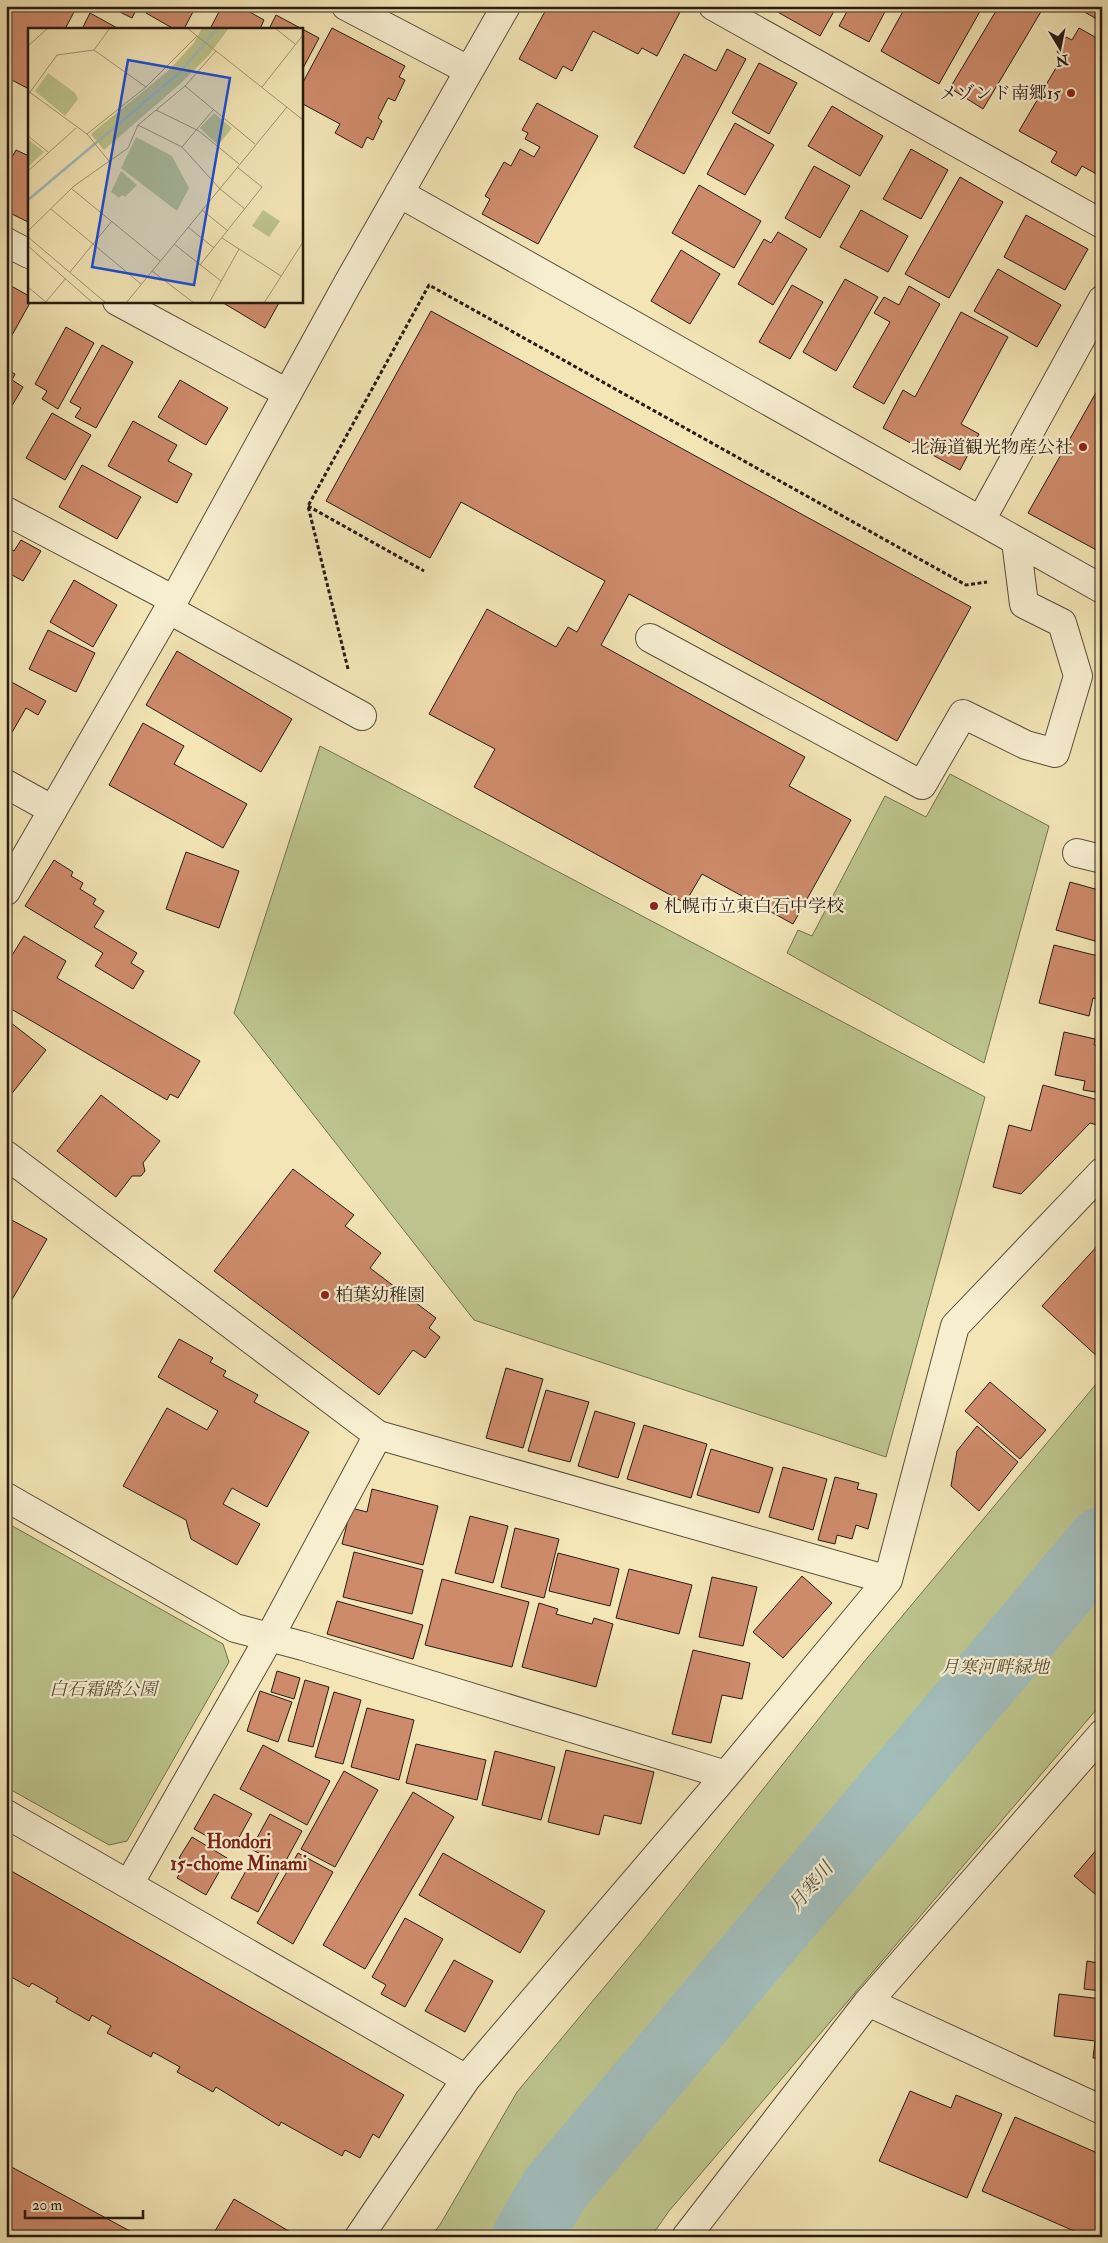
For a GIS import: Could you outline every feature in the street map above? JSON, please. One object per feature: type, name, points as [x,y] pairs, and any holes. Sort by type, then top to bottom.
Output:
[{"type":"street","points":[[346,6],[468,70]]},
{"type":"street","points":[[6,891],[171,604],[399,193],[506,6]]},
{"type":"street","points":[[713,6],[1102,224]]},
{"type":"street","points":[[399,193],[1102,588]]},
{"type":"street","points":[[6,242],[28,253]]},
{"type":"street","points":[[981,520],[1102,300]]},
{"type":"street","points":[[119,302],[287,393]]},
{"type":"street","points":[[6,511],[171,604],[362,716]]},
{"type":"street","points":[[650,638],[922,785],[963,714],[1026,745],[1055,753],[1078,676],[1062,623],[1024,604],[1016,541]]},
{"type":"street","points":[[6,784],[53,810]]},
{"type":"street","points":[[6,1155],[378,1435],[888,1580]]},
{"type":"street","points":[[359,2237],[466,2079],[726,1775],[888,1580],[955,1326],[1102,1172]]},
{"type":"street","points":[[129,1884],[269,1638],[378,1435]]},
{"type":"street","points":[[6,1497],[236,1628],[312,1649],[726,1775]]},
{"type":"street","points":[[686,2237],[868,2002],[1102,1734]]},
{"type":"street","points":[[6,1814],[466,2079]]},
{"type":"street","points":[[868,2002],[1102,2110]]},
{"type":"path","points":[[350,678],[308,506],[429,285],[966,585],[1020,578]]},
{"type":"path","points":[[308,506],[424,571]]},
{"type":"green space","points":[[320,746],[985,1097],[886,1457],[474,1320],[234,1013]]},
{"type":"green space","points":[[950,774],[1049,826],[984,1063],[787,953],[798,930],[812,936],[885,796],[926,817]]},
{"type":"green space","name":"月寒河畔緑地","points":[[1102,1377],[1102,1703],[669,2211],[651,2237],[431,2237],[517,2092],[641,1943],[863,1663]]},
{"type":"green space","name":"白石霜踏公園","points":[[7,1523],[223,1644],[229,1662],[127,1841],[109,1845],[6,1787]]},
{"type":"building","points":[[6,6],[63,6],[74,12],[66,28],[28,28],[28,88],[6,77]]},
{"type":"building","points":[[108,6],[138,6],[132,18]]},
{"type":"building","points":[[150,6],[196,6],[185,28],[172,28],[146,13]]},
{"type":"building","points":[[222,6],[239,6],[264,20],[260,28],[211,28]]},
{"type":"building","points":[[548,6],[670,6],[680,12],[657,56],[642,48],[638,54],[593,31],[572,71],[563,66],[556,79],[519,59]]},
{"type":"building","points":[[767,6],[837,6],[820,36]]},
{"type":"building","points":[[850,6],[888,6],[869,42],[839,26]]},
{"type":"building","points":[[906,6],[983,6],[939,84],[881,51]]},
{"type":"building","points":[[999,6],[1036,6],[1042,10],[983,109],[950,88]]},
{"type":"building","points":[[1074,6],[1102,6],[1102,22]]},
{"type":"building","points":[[90,13],[117,28],[82,28]]},
{"type":"building","points":[[276,15],[300,28],[270,28]]},
{"type":"building","points":[[332,28],[405,66],[399,77],[405,80],[395,101],[388,98],[378,118],[382,121],[373,140],[367,137],[362,148],[335,133],[340,124],[302,104],[302,84]]},
{"type":"building","name":"メゾンド南郷15","points":[[1079,28],[1102,41],[1102,177],[1082,166],[1076,176],[1051,162],[1057,152],[1019,131],[1063,56],[1057,52],[1066,37],[1072,40]]},
{"type":"building","points":[[302,29],[319,38],[302,70]]},
{"type":"building","points":[[727,49],[746,59],[684,174],[634,147],[684,54],[716,71]]},
{"type":"building","points":[[759,63],[797,83],[769,134],[732,113]]},
{"type":"building","points":[[537,103],[598,136],[538,244],[482,214],[490,199],[485,196],[504,162],[511,166],[520,149],[534,157],[540,147],[525,139],[528,133],[522,130]]},
{"type":"building","points":[[832,106],[883,136],[860,176],[808,146]]},
{"type":"building","points":[[735,123],[774,145],[745,195],[707,174]]},
{"type":"building","points":[[911,149],[948,170],[921,219],[883,199]]},
{"type":"building","points":[[16,150],[28,156],[28,222],[6,211],[6,168]]},
{"type":"building","points":[[814,166],[850,186],[820,238],[785,218]]},
{"type":"building","points":[[960,177],[1003,202],[949,298],[905,274]]},
{"type":"building","points":[[699,185],[761,221],[734,268],[672,233]]},
{"type":"building","points":[[861,210],[908,236],[888,272],[840,247]]},
{"type":"building","points":[[1026,215],[1088,249],[1065,290],[1004,257]]},
{"type":"building","points":[[778,232],[807,249],[773,305],[738,284],[764,239],[771,243]]},
{"type":"building","points":[[681,250],[720,274],[690,324],[651,301]]},
{"type":"building","points":[[998,269],[1061,305],[1037,347],[974,311]]},
{"type":"building","points":[[845,279],[878,297],[836,371],[803,352]]},
{"type":"building","points":[[6,283],[28,295],[28,302],[30,302],[11,337],[6,334]]},
{"type":"building","points":[[792,285],[823,302],[790,359],[759,342]]},
{"type":"building","points":[[909,286],[940,304],[884,404],[853,387],[890,322],[874,313],[884,297],[899,305]]},
{"type":"building","points":[[222,302],[279,302],[265,328]]},
{"type":"building","points":[[431,311],[971,607],[897,741],[629,594],[601,645],[805,757],[789,786],[851,820],[793,924],[702,874],[685,903],[474,787],[495,749],[429,714],[487,609],[556,647],[568,627],[577,632],[605,581],[461,502],[430,558],[326,501]]},
{"type":"building","points":[[961,312],[1008,337],[961,424],[979,434],[960,470],[883,428],[903,390],[915,397]]},
{"type":"building","points":[[66,327],[94,343],[58,409],[42,399],[47,391],[35,384]]},
{"type":"building","points":[[102,345],[133,362],[96,428],[75,417],[81,408],[70,402]]},
{"type":"building","points":[[6,369],[15,374],[12,380],[23,387],[6,416]]},
{"type":"building","points":[[180,380],[228,408],[206,445],[158,417]]},
{"type":"building","name":"北海道観光物産公社","points":[[1102,382],[1102,553],[1028,513]]},
{"type":"building","points":[[52,413],[91,435],[65,480],[26,458]]},
{"type":"building","points":[[133,421],[177,445],[168,461],[192,474],[177,503],[108,466]]},
{"type":"building","points":[[82,465],[141,497],[117,539],[59,507]]},
{"type":"building","points":[[21,540],[41,551],[23,581],[12,575],[6,584],[6,546],[14,551]]},
{"type":"building","points":[[74,580],[117,605],[93,647],[50,622]]},
{"type":"building","points":[[48,630],[95,653],[76,692],[29,669]]},
{"type":"building","points":[[177,651],[292,719],[261,772],[146,705]]},
{"type":"building","points":[[6,679],[46,701],[38,715],[26,708],[6,743]]},
{"type":"building","points":[[143,723],[184,746],[174,764],[247,804],[223,848],[109,785]]},
{"type":"building","points":[[186,852],[239,871],[219,928],[166,909]]},
{"type":"building","points":[[54,860],[73,872],[71,876],[83,883],[80,889],[96,899],[93,904],[104,911],[94,927],[137,953],[131,963],[144,971],[133,989],[95,966],[103,953],[25,906]]},
{"type":"building","points":[[1070,882],[1102,891],[1102,943],[1056,930]]},
{"type":"building","points":[[24,936],[66,961],[57,978],[200,1061],[178,1098],[170,1094],[167,1100],[6,1006],[6,965]]},
{"type":"building","points":[[1054,945],[1102,957],[1102,1000],[1093,998],[1089,1016],[1039,1003]]},
{"type":"building","points":[[6,1019],[46,1050],[6,1101]]},
{"type":"building","points":[[1064,1032],[1095,1039],[1094,1045],[1102,1047],[1102,1093],[1083,1090],[1085,1081],[1055,1075]]},
{"type":"building","points":[[1043,1085],[1102,1101],[1097,1125],[1090,1123],[1021,1194],[993,1187],[1009,1125],[1031,1131]]},
{"type":"building","points":[[101,1095],[160,1141],[143,1163],[145,1171],[141,1176],[132,1176],[116,1197],[57,1151]]},
{"type":"building","name":"柏葉幼稚園","points":[[293,1169],[354,1215],[345,1226],[381,1253],[370,1268],[436,1318],[429,1328],[440,1337],[425,1358],[413,1350],[379,1395],[214,1271]]},
{"type":"building","points":[[6,1217],[47,1239],[6,1310]]},
{"type":"building","points":[[1101,1242],[1102,1355],[1099,1358],[1042,1306]]},
{"type":"building","points":[[179,1339],[213,1358],[210,1362],[226,1371],[223,1376],[258,1395],[254,1402],[309,1432],[267,1507],[232,1488],[223,1504],[260,1524],[237,1565],[191,1539],[186,1520],[123,1486],[167,1408],[207,1430],[218,1411],[158,1377]]},
{"type":"building","points":[[506,1368],[543,1379],[523,1448],[486,1438]]},
{"type":"building","points":[[990,1382],[1046,1430],[1020,1459],[965,1411]]},
{"type":"building","points":[[546,1390],[589,1402],[570,1462],[528,1451]]},
{"type":"building","points":[[595,1411],[635,1423],[618,1478],[578,1466]]},
{"type":"building","points":[[644,1425],[707,1444],[691,1498],[627,1479]]},
{"type":"building","points":[[977,1426],[1018,1462],[979,1511],[951,1486],[957,1451]]},
{"type":"building","points":[[711,1449],[773,1468],[759,1513],[697,1495]]},
{"type":"building","points":[[783,1467],[827,1479],[813,1530],[769,1517]]},
{"type":"building","points":[[835,1477],[859,1483],[857,1489],[877,1494],[868,1529],[856,1525],[852,1539],[837,1535],[835,1544],[818,1540]]},
{"type":"building","points":[[372,1489],[438,1506],[423,1565],[342,1544],[351,1508],[367,1512]]},
{"type":"building","points":[[470,1516],[508,1526],[493,1583],[455,1573]]},
{"type":"building","points":[[515,1528],[559,1539],[544,1598],[501,1587]]},
{"type":"building","points":[[354,1552],[423,1570],[412,1614],[343,1597]]},
{"type":"building","points":[[558,1553],[619,1569],[610,1606],[549,1591]]},
{"type":"building","points":[[629,1569],[692,1585],[679,1634],[616,1618]]},
{"type":"building","points":[[802,1576],[832,1603],[783,1658],[753,1632]]},
{"type":"building","points":[[712,1577],[757,1587],[743,1646],[699,1637]]},
{"type":"building","points":[[442,1579],[529,1602],[512,1667],[425,1645]]},
{"type":"building","points":[[337,1601],[423,1625],[413,1659],[327,1634]]},
{"type":"building","points":[[539,1603],[558,1609],[556,1614],[592,1624],[594,1618],[613,1624],[596,1687],[522,1667]]},
{"type":"building","points":[[693,1650],[750,1663],[742,1699],[722,1695],[711,1743],[672,1734]]},
{"type":"building","points":[[277,1671],[300,1678],[294,1699],[271,1692]]},
{"type":"building","points":[[305,1680],[329,1687],[313,1747],[288,1741]]},
{"type":"building","points":[[260,1691],[292,1702],[278,1742],[247,1731]]},
{"type":"building","points":[[334,1692],[361,1700],[343,1764],[315,1757]]},
{"type":"building","points":[[367,1708],[414,1720],[399,1780],[351,1767]]},
{"type":"building","points":[[416,1744],[486,1760],[477,1800],[406,1783]]},
{"type":"building","points":[[263,1745],[330,1781],[307,1825],[240,1789]]},
{"type":"building","points":[[566,1750],[654,1772],[641,1824],[604,1815],[599,1835],[548,1822]]},
{"type":"building","points":[[495,1751],[555,1767],[541,1820],[482,1805]]},
{"type":"building","points":[[344,1771],[378,1790],[335,1867],[301,1849]]},
{"type":"building","points":[[413,1792],[454,1817],[365,1969],[323,1945]]},
{"type":"building","points":[[214,1794],[252,1814],[232,1850],[194,1829]]},
{"type":"building","points":[[270,1814],[302,1831],[283,1866],[251,1849]]},
{"type":"building","points":[[192,1837],[227,1858],[206,1895],[177,1878],[186,1862],[179,1858]]},
{"type":"building","points":[[1098,1848],[1102,1851],[1102,1900],[1074,1876]]},
{"type":"building","points":[[298,1853],[333,1872],[293,1944],[257,1923]]},
{"type":"building","points":[[443,1853],[545,1911],[520,1953],[419,1895]]},
{"type":"building","points":[[253,1858],[279,1872],[258,1912],[231,1898]]},
{"type":"building","points":[[6,1868],[404,2095],[379,2138],[373,2134],[360,2158],[345,2150],[342,2156],[281,2122],[279,2126],[216,2087],[213,2092],[177,2072],[180,2067],[153,2052],[151,2057],[107,2033],[111,2026],[92,2015],[89,2021],[56,2002],[58,1998],[32,1983],[29,1987],[6,1974]]},
{"type":"building","points":[[405,1918],[443,1939],[405,2007],[381,1994],[386,1985],[372,1977]]},
{"type":"building","points":[[1100,1948],[1102,1948],[1102,1991],[1084,1989],[1087,1961],[1098,1963]]},
{"type":"building","points":[[454,1960],[493,1981],[465,2032],[425,2011]]},
{"type":"building","points":[[1059,1994],[1102,1999],[1102,2059],[1093,2058],[1095,2041],[1054,2036]]},
{"type":"building","points":[[910,2091],[951,2108],[956,2095],[1002,2114],[967,2198],[879,2161]]},
{"type":"building","points":[[1015,2117],[1102,2155],[1102,2237],[1088,2237],[982,2191]]},
{"type":"building","points":[[6,2164],[141,2237],[6,2237]]},
{"type":"building","points":[[234,2199],[299,2237],[225,2237],[215,2231]]},
{"type":"waterway","name":"月寒川","points":[[527,2237],[555,2189],[1102,1542]]},
{"type":"place","name":"メゾンド南郷15","points":[[1071,93]]},
{"type":"place","name":"北海道観光物産公社","points":[[1083,447]]},
{"type":"place","name":"札幌市立東白石中学校","points":[[654,906]]},
{"type":"place","name":"柏葉幼稚園","points":[[325,1295]]},
{"type":"district","name":"Hondori 15-chome Minami","points":[[239,1852]]}]
